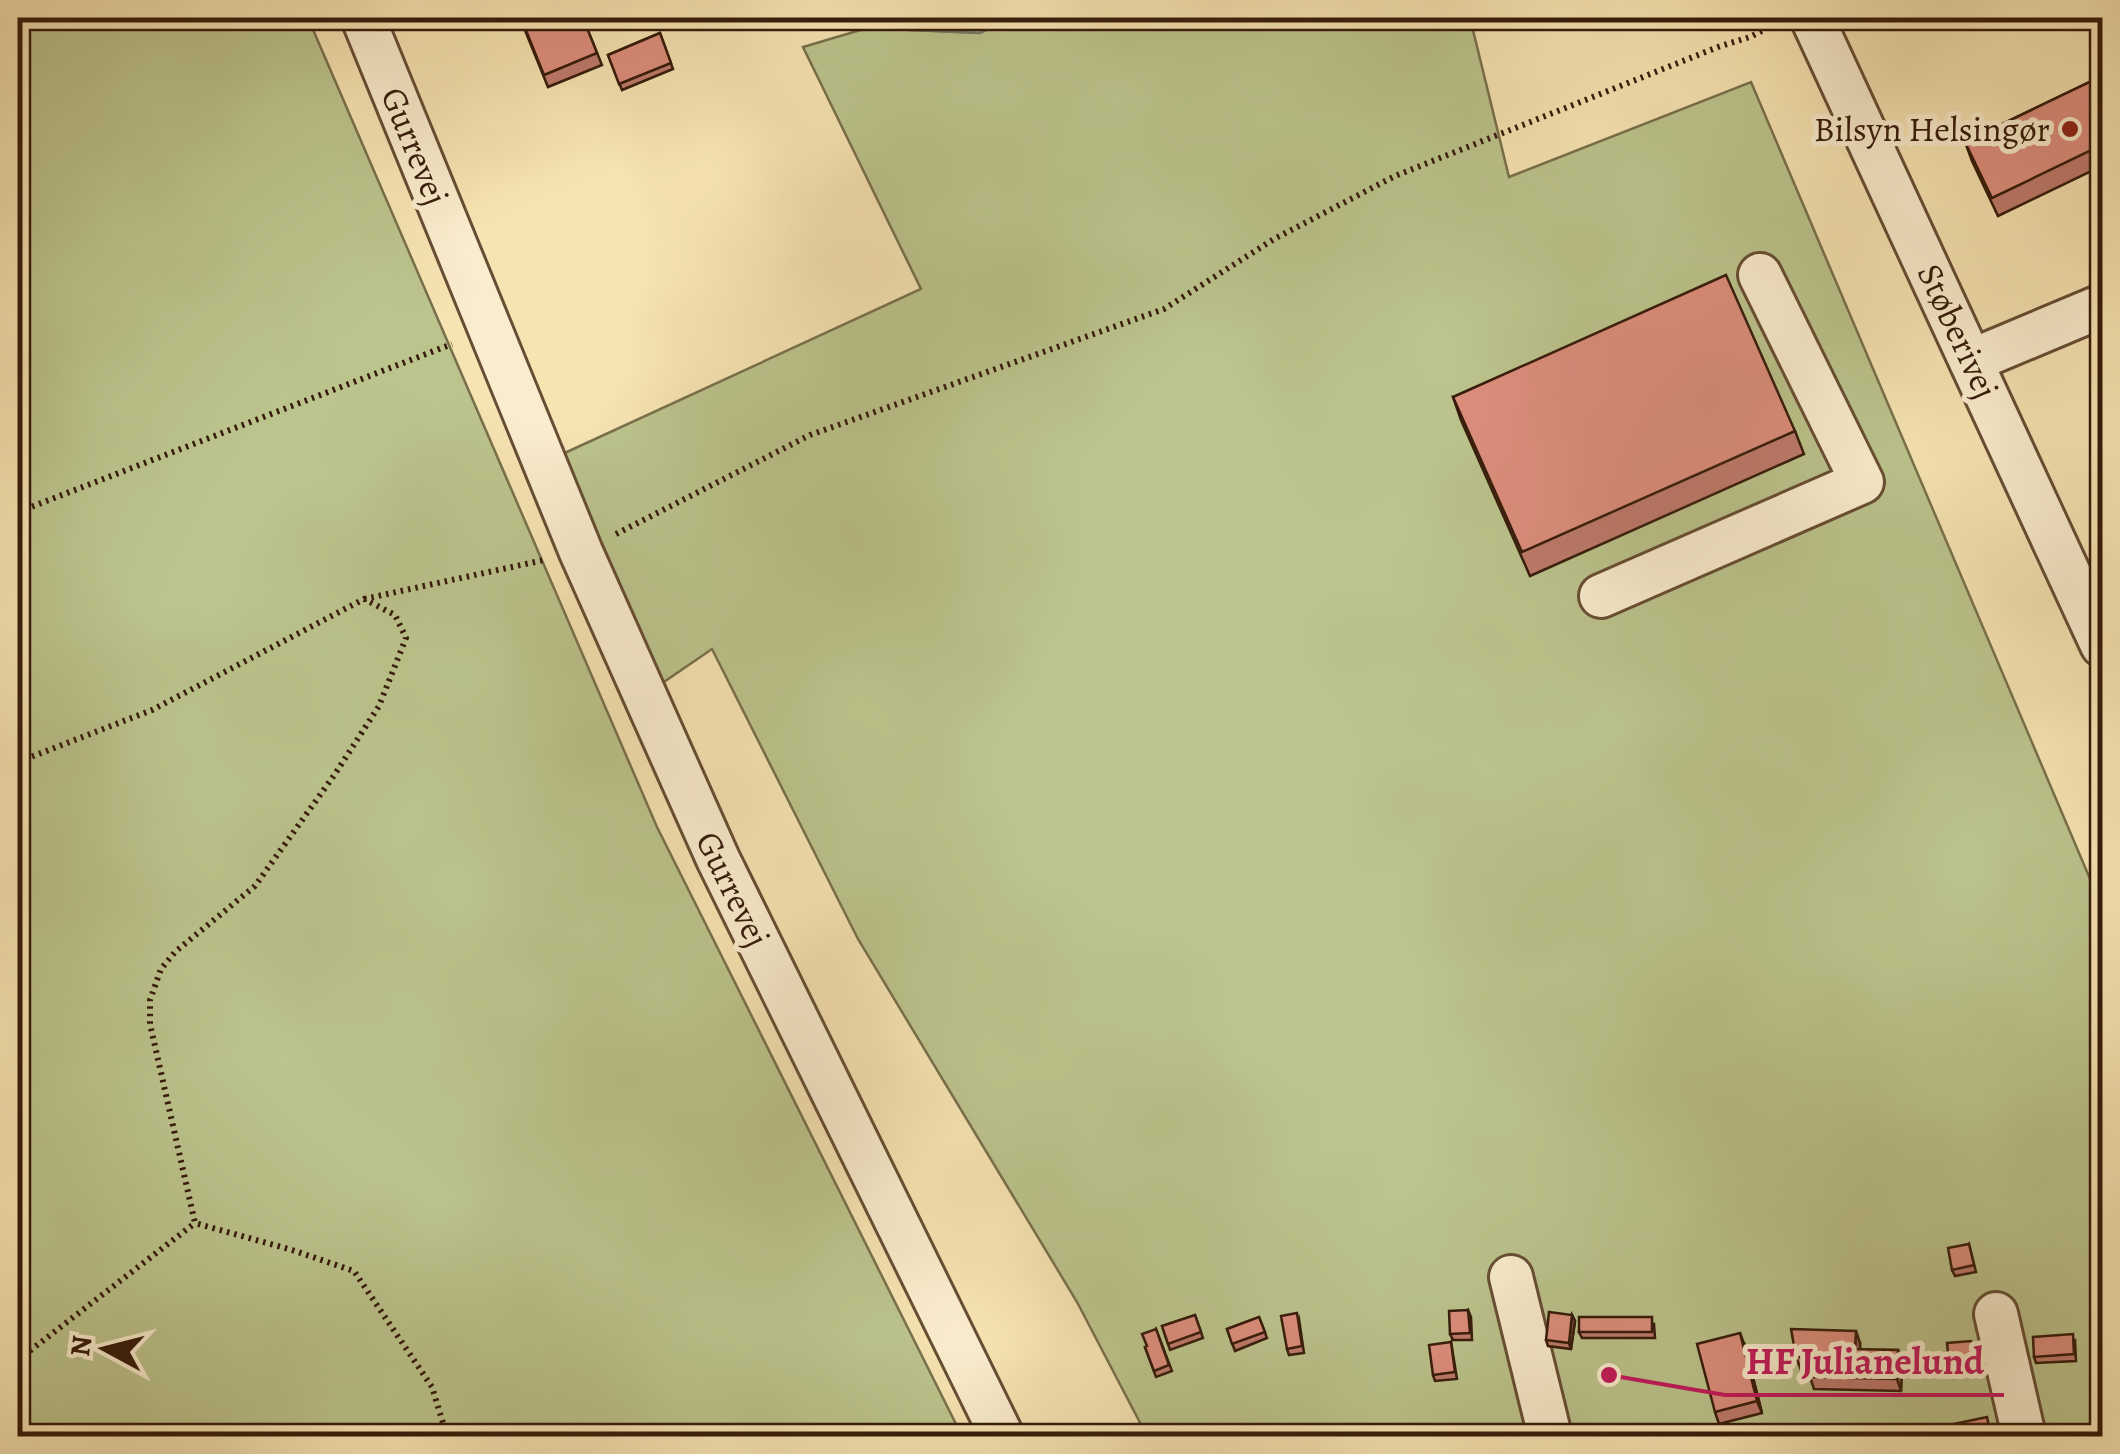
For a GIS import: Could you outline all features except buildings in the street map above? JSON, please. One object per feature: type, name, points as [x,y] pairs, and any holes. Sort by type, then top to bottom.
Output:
[{"type":"street","name":"Gurrevej","points":[[362,18],[581,552],[718,859],[1002,1436]]},
{"type":"street","name":"Støberivej","points":[[1812,18],[2102,645]]},
{"type":"street","points":[[1600,596],[1862,482],[1760,275]]},
{"type":"street","points":[[1972,361],[2102,306]]},
{"type":"street","points":[[1512,1278],[1550,1436]]},
{"type":"street","points":[[1996,1314],[2024,1436]]},
{"type":"path","points":[[18,762],[152,710],[364,600],[581,552],[810,435],[1164,309],[1274,240],[1395,176],[1718,46],[1750,37],[1788,18]]},
{"type":"path","points":[[18,512],[490,329]]},
{"type":"path","points":[[195,1223],[150,1024],[150,1000],[160,969],[175,952],[255,886],[379,706],[406,638],[395,615],[364,600]]},
{"type":"path","points":[[18,1360],[195,1223]]},
{"type":"path","points":[[195,1223],[354,1271],[432,1387],[447,1436]]},
{"type":"green space","points":[[18,18],[308,18],[657,827],[962,1436],[18,1436]]},
{"type":"green space","points":[[1012,18],[1470,18],[1509,177],[1751,82],[2102,907],[2102,1436],[1147,1436],[1077,1302],[858,939],[712,649],[655,688],[556,457],[921,289],[803,47],[867,28],[979,33]]},
{"type":"water","points":[[857,18],[1012,18],[980,33],[867,28]]},
{"type":"place","name":"Bilsyn Helsingør","points":[[2070,129]]},
{"type":"place","name":"HF Julianelund","points":[[1609,1375]]}]
